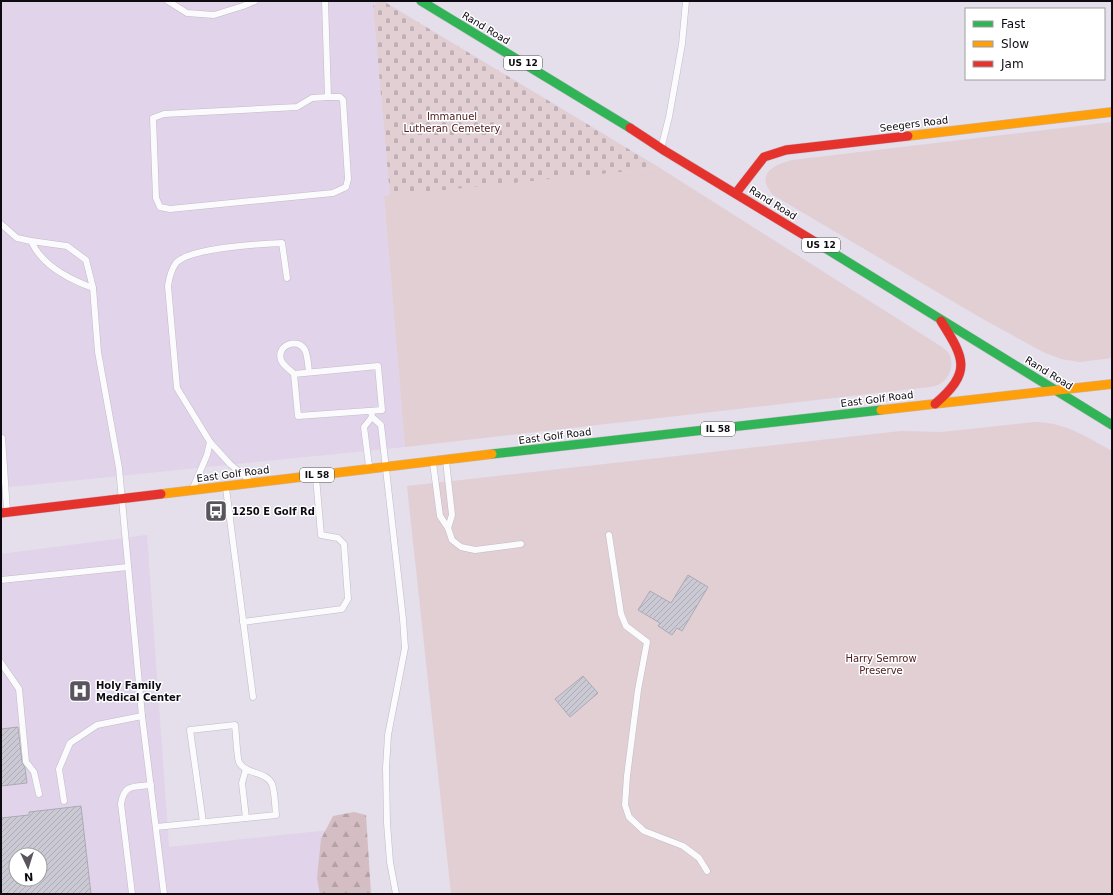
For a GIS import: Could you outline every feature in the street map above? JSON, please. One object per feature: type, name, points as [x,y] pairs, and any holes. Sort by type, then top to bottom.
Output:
[{"type":"main road","name":"Rand Road","points":[[421,1],[1112,425]]},
{"type":"main road","name":"Seegers Road","points":[[736,193],[764,157],[786,150],[1112,112]]},
{"type":"main road","points":[[936,404],[958,380],[961,369],[954,342],[939,318]]},
{"type":"main road","name":"East Golf Road","points":[[4,513],[316,475],[1112,384]]},
{"type":"lane","points":[[168,1],[187,13],[214,15],[255,1]]},
{"type":"lane","points":[[325,1],[328,97]]},
{"type":"lane","points":[[661,148],[669,117],[682,44],[686,1]]},
{"type":"lane","points":[[328,97],[340,97],[343,100],[348,179],[346,187],[333,193],[170,209],[160,207],[156,198],[153,118],[164,114],[297,107],[312,98],[328,97]]},
{"type":"lane","points":[[1,224],[17,238],[67,246],[86,260],[93,288],[98,352],[119,464],[142,716],[164,894]]},
{"type":"lane","points":[[31,241],[40,256],[52,266],[74,281],[93,288]]},
{"type":"lane","points":[[253,483],[230,464],[210,442],[177,388],[168,286],[171,272],[176,263],[184,257],[206,250],[282,243],[287,278]]},
{"type":"lane","points":[[294,374],[378,366],[382,410],[372,414],[298,416],[294,374],[282,362],[280,357],[283,348],[287,344],[297,343],[304,350],[309,372]]},
{"type":"lane","points":[[372,414],[381,425],[387,467],[403,619],[404,648],[388,735],[386,768],[387,823],[390,862],[396,894]]},
{"type":"lane","points":[[370,469],[364,427],[372,414]]},
{"type":"lane","points":[[2,438],[4,513]]},
{"type":"lane","points":[[192,490],[207,455],[210,442]]},
{"type":"lane","points":[[446,460],[452,515],[448,528]]},
{"type":"lane","points":[[433,462],[440,516],[448,528],[452,540],[461,547],[475,550],[521,544]]},
{"type":"lane","points":[[243,622],[342,609],[348,599],[344,544],[338,538],[321,535],[316,475]]},
{"type":"lane","points":[[225,486],[253,697]]},
{"type":"lane","points":[[609,534],[620,614],[626,626],[647,642],[638,690],[627,776],[626,809],[629,818],[644,831],[682,846],[699,858],[707,871]]},
{"type":"lane","points":[[1,580],[128,567]]},
{"type":"lane","points":[[1,663],[19,689],[26,762],[34,772],[39,794]]},
{"type":"lane","points":[[64,801],[59,769],[70,743],[97,725],[142,716]]},
{"type":"lane","points":[[156,827],[276,815],[272,784],[267,778],[246,769],[239,762],[235,725],[190,730],[203,822]]},
{"type":"lane","points":[[246,769],[242,783],[246,818]]},
{"type":"lane","points":[[132,894],[121,804],[122,795],[126,789],[150,785]]},
{"type":"shaded area","points":[[1,1],[379,1],[373,6],[390,196],[384,197],[405,447],[1,488]]},
{"type":"shaded area","name":"Holy Family Medical Center","points":[[147,535],[169,847],[349,828],[353,894],[1,894],[1,554]]},
{"type":"green space","name":"Immanuel Lutheran Cemetery","points":[[379,1],[383,1],[660,168],[390,196],[373,6]]},
{"type":"green space","points":[[1112,122],[1112,358],[1080,362],[1061,359],[1043,352],[981,318],[773,195],[768,188],[766,181],[766,176],[773,168],[792,160]]},
{"type":"green space","points":[[660,168],[942,347],[947,351],[951,358],[951,367],[948,376],[942,383],[932,387],[405,447],[384,196]]},
{"type":"green space","name":"Harry Semrow Preserve","points":[[1035,422],[1066,427],[1112,451],[1112,894],[451,894],[407,486],[901,431],[942,432]]},
{"type":"green space","points":[[354,812],[366,815],[371,894],[320,894],[317,878],[321,839],[333,816]]},
{"type":"building","points":[[688,575],[708,587],[682,631],[677,628],[672,635],[658,626],[660,623],[638,610],[650,591],[671,603]]},
{"type":"building","points":[[583,676],[598,693],[570,717],[555,699]]},
{"type":"building","points":[[18,727],[22,762],[25,768],[27,783],[1,786],[1,729]]},
{"type":"building","points":[[81,806],[91,894],[1,894],[1,818],[29,815],[29,812]]},
{"type":"traffic: fast","points":[[421,1],[630,128]]},
{"type":"traffic: fast","points":[[817,243],[1112,425]]},
{"type":"traffic: fast","points":[[492,454],[881,410]]},
{"type":"traffic: slow","points":[[908,136],[1112,112]]},
{"type":"traffic: slow","points":[[881,410],[1112,384]]},
{"type":"traffic: slow","points":[[161,494],[492,454]]},
{"type":"traffic: jam","points":[[630,128],[665,151],[817,243]]},
{"type":"traffic: jam","points":[[736,193],[764,157],[786,150],[908,136]]},
{"type":"traffic: jam","points":[[935,404],[955,383],[961,365],[955,346],[941,321]]},
{"type":"traffic: jam","points":[[1,513],[161,494]]},
{"type":"place","name":"1250 E Golf Rd","points":[[216,511]]},
{"type":"place","name":"Holy Family Medical Center","points":[[80,691]]}]
